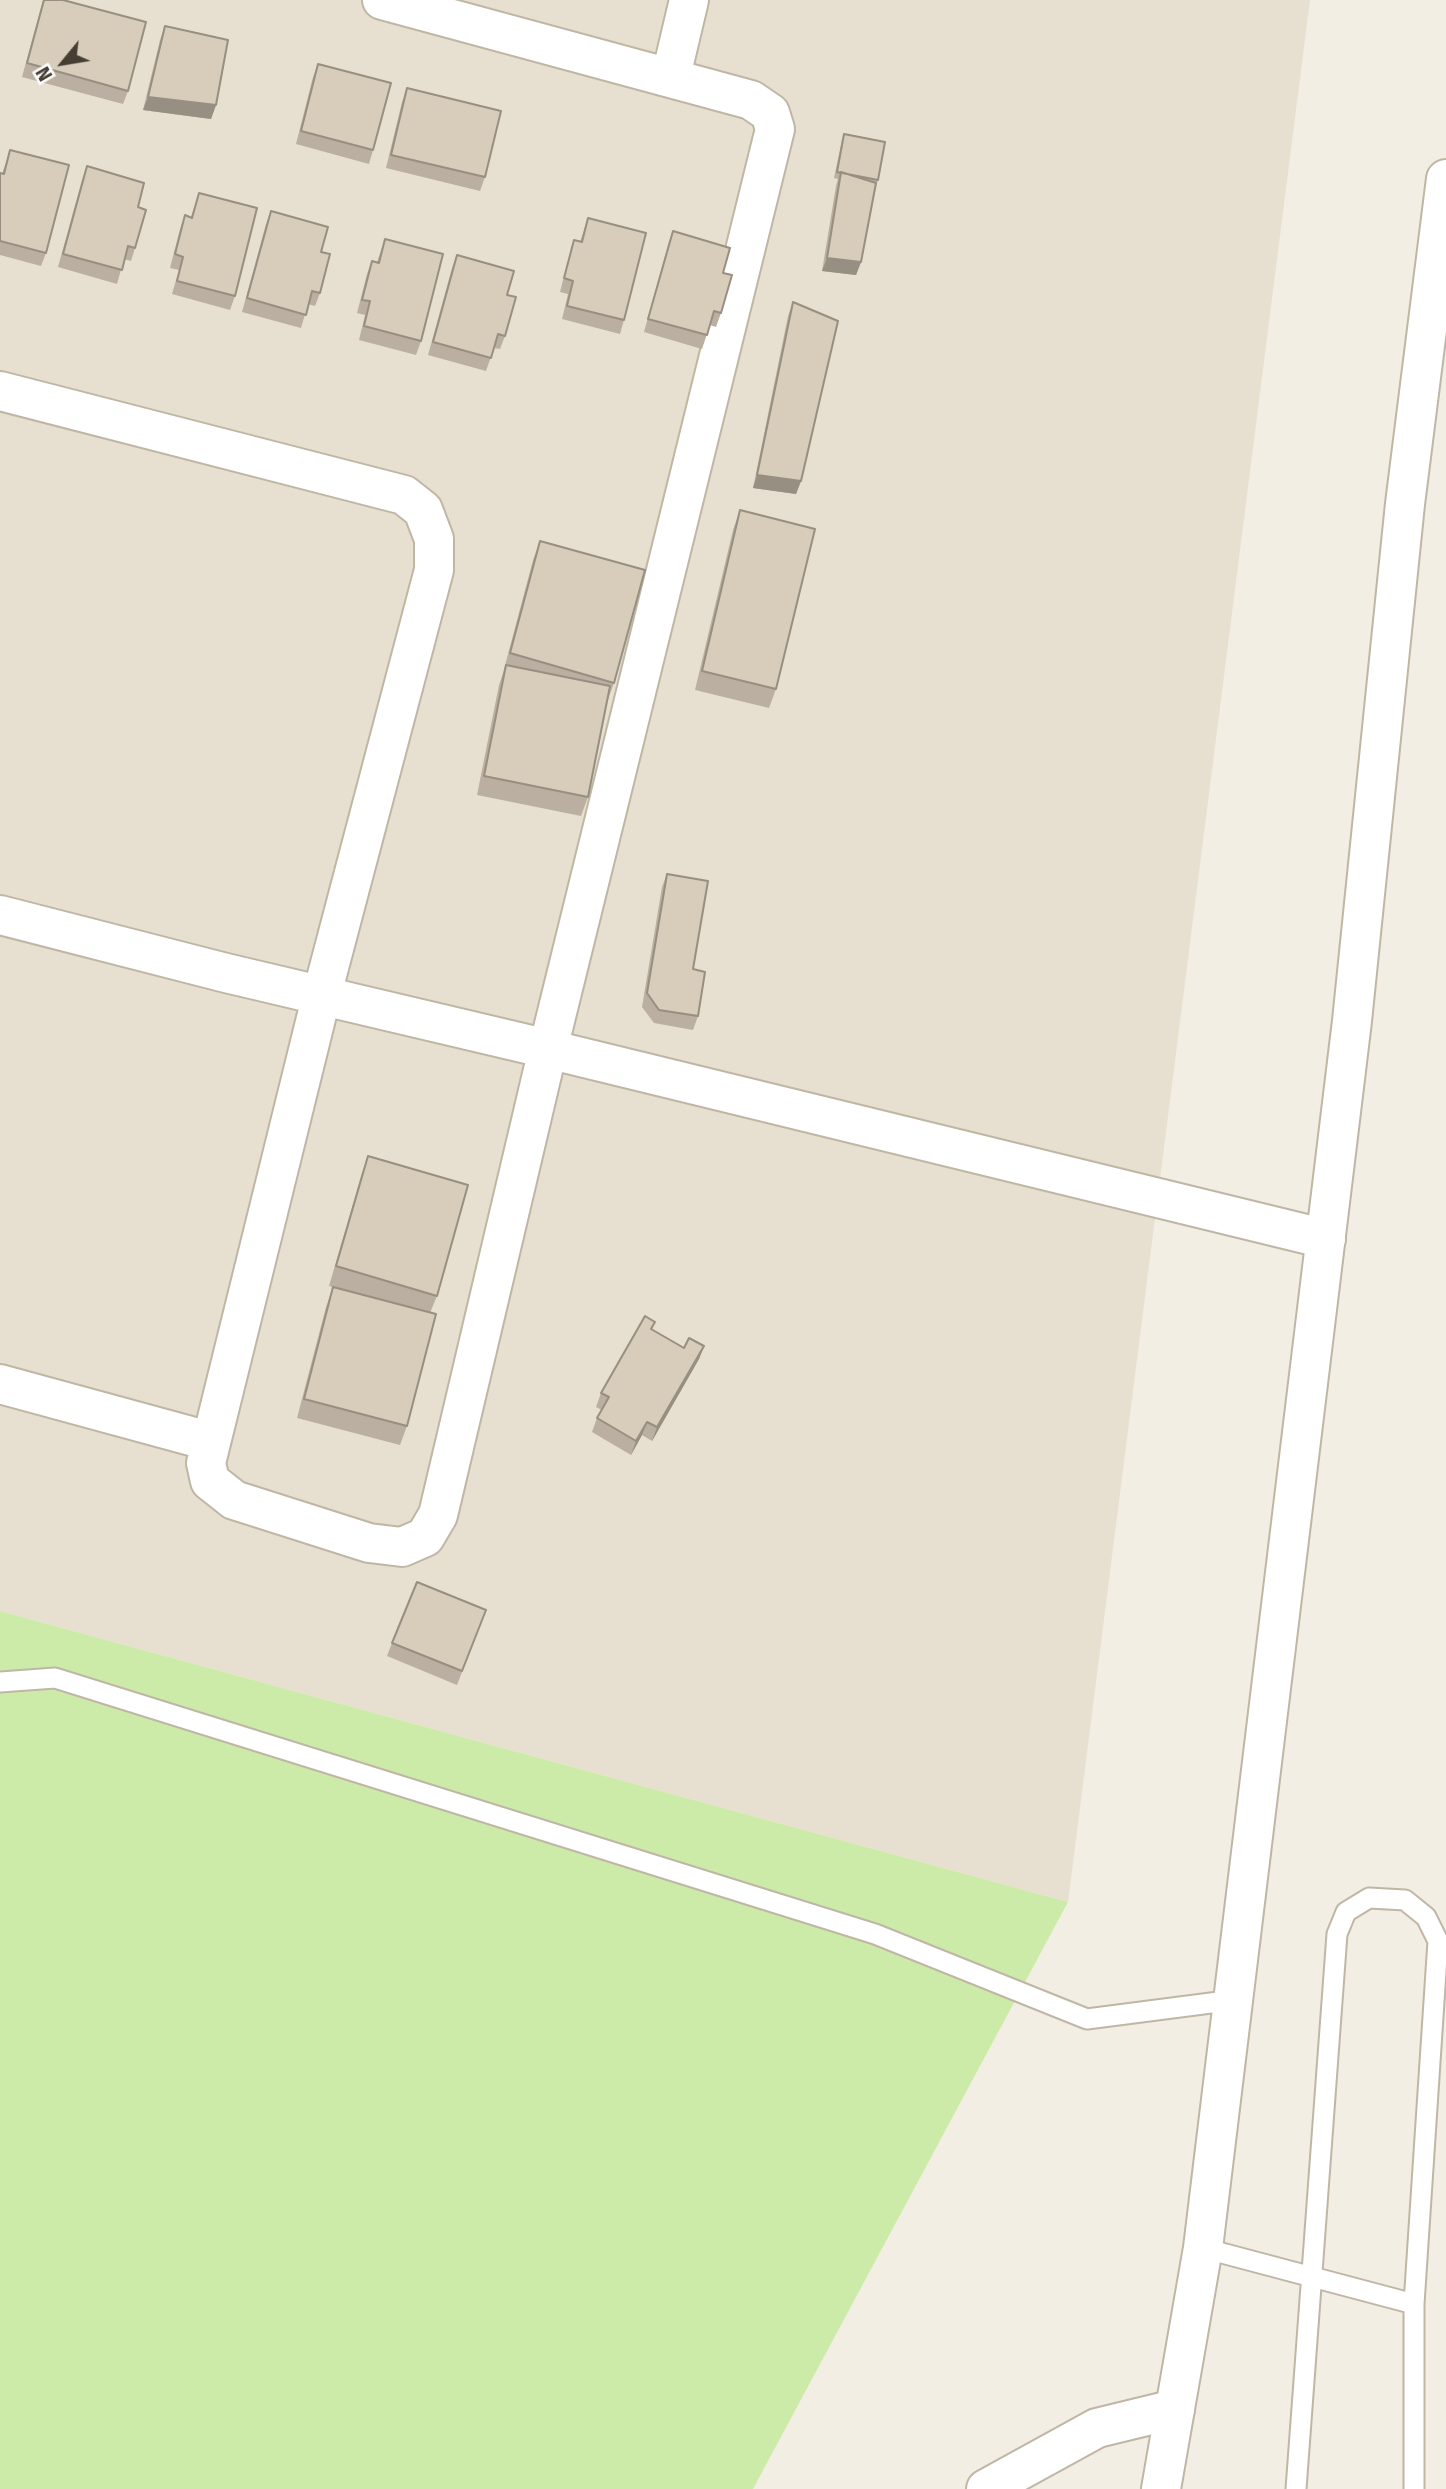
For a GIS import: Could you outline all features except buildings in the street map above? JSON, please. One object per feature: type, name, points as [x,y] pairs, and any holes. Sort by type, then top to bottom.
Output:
[{"type":"street","points":[[671,76],[689,0]]},
{"type":"street","points":[[0,391],[404,495],[423,510],[434,539],[434,570],[322,994],[209,1441],[206,1463],[210,1480],[234,1500],[369,1543],[402,1547],[425,1537],[438,1515],[548,1049],[775,129],[770,113],[761,104],[671,76],[402,2]]},
{"type":"street","points":[[1160,2489],[1203,2248],[1234,2000],[1352,1021],[1405,504],[1446,179]]},
{"type":"street","points":[[0,915],[226,973],[322,994],[1326,1239]]},
{"type":"street","points":[[0,1384],[209,1441]]},
{"type":"street","points":[[986,2489],[1097,2428],[1175,2409]]},
{"type":"lane","points":[[0,1682],[55,1678],[875,1934],[1087,2019],[1234,2000]]},
{"type":"lane","points":[[1296,2489],[1314,2277],[1337,1934],[1346,1912],[1369,1898],[1405,1900],[1426,1917],[1438,1941],[1414,2304],[1414,2489]]},
{"type":"lane","points":[[1203,2248],[1414,2304]]},
{"type":"shaded area","points":[[0,0],[1310,0],[1068,1902],[0,1611]]},
{"type":"green space","points":[[0,1611],[1068,1902],[753,2489],[0,2489]]}]
